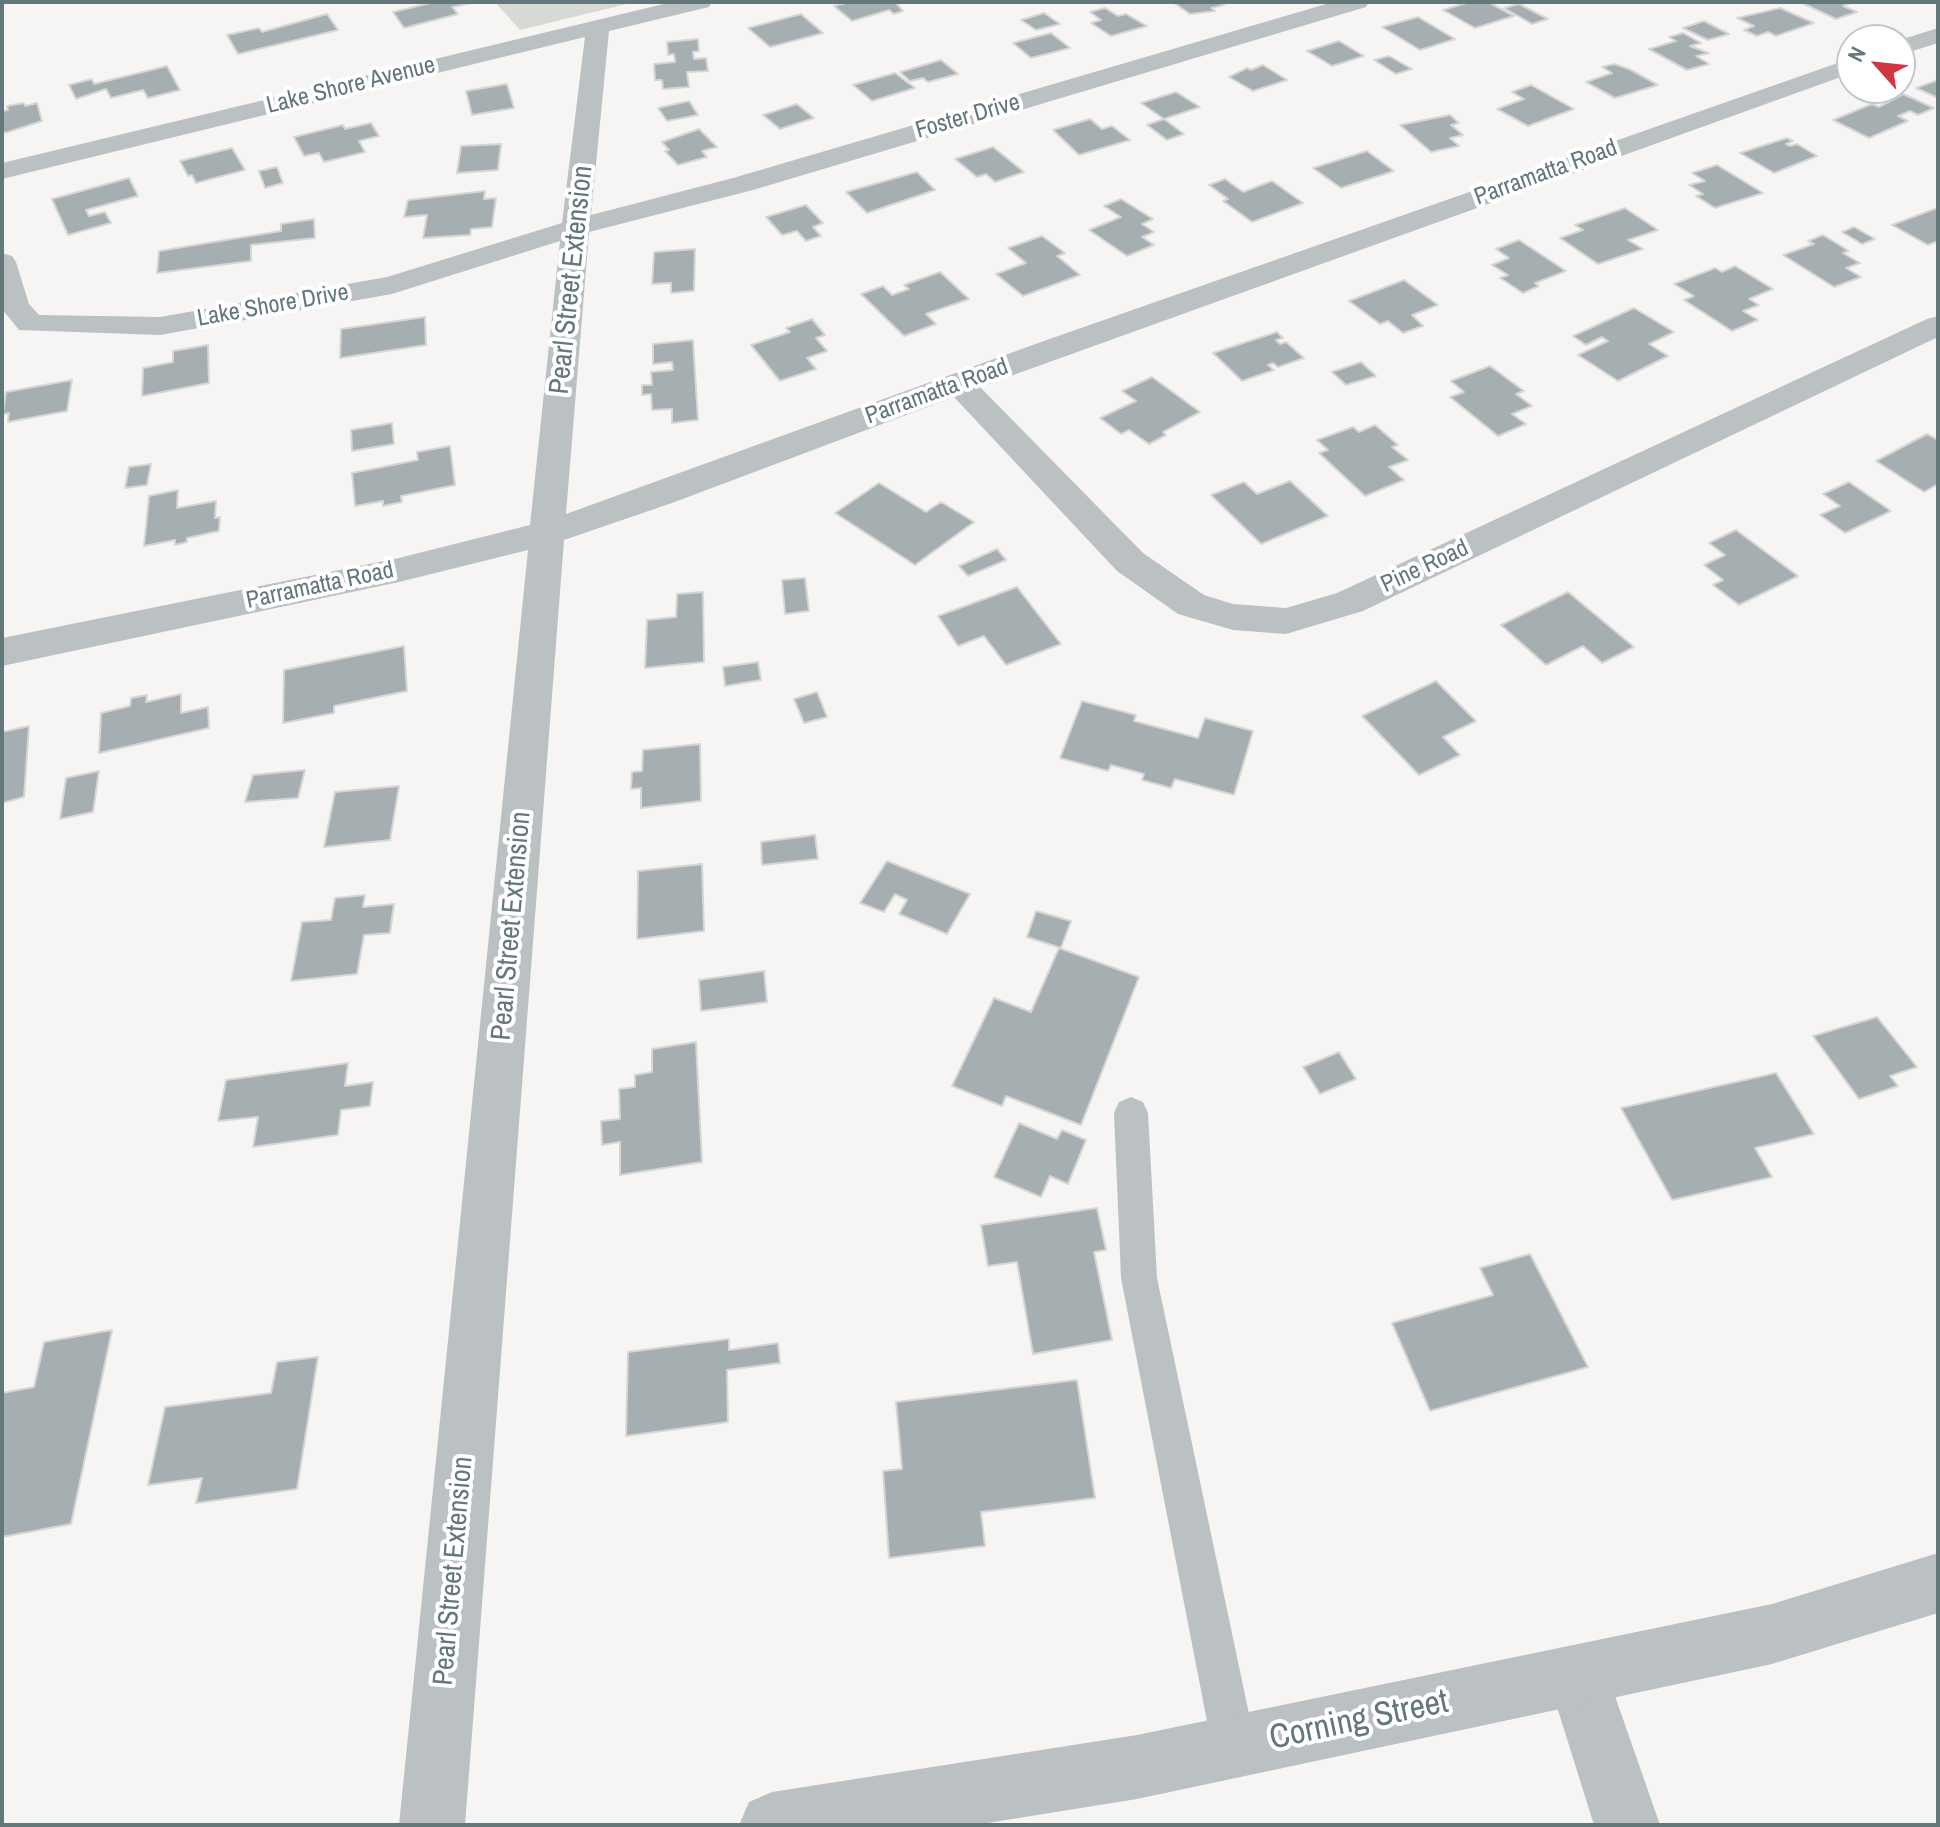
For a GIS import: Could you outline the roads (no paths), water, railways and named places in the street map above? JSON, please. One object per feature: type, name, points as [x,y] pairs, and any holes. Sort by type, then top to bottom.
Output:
[{"type":"street","name":"Lake Shore Avenue","points":[[2,171],[701,2]]},
{"type":"street","name":"Foster Drive","points":[[577,227],[743,184],[1358,2]]},
{"type":"street","name":"Pearl Street Extension","points":[[432,1825],[548,533],[598,27]]},
{"type":"street","points":[[1916,43],[1938,35]]},
{"type":"street","name":"Parramatta Road","points":[[2,652],[399,570],[548,533],[1836,71]]},
{"type":"street","name":"Lake Shore Drive","points":[[2,262],[15,306],[30,324],[160,326],[392,285],[577,227]]},
{"type":"street","name":"Pine Road","points":[[960,384],[1130,562],[1191,605],[1233,617],[1286,621],[1350,602],[1938,325]]},
{"type":"street","name":"Corning Street","points":[[772,1825],[1137,1767],[1234,1747],[1772,1634],[1938,1583]]},
{"type":"street","points":[[1578,1675],[1627,1825]]},
{"type":"lane","points":[[1131,1113],[1139,1278],[1234,1747]]}]
